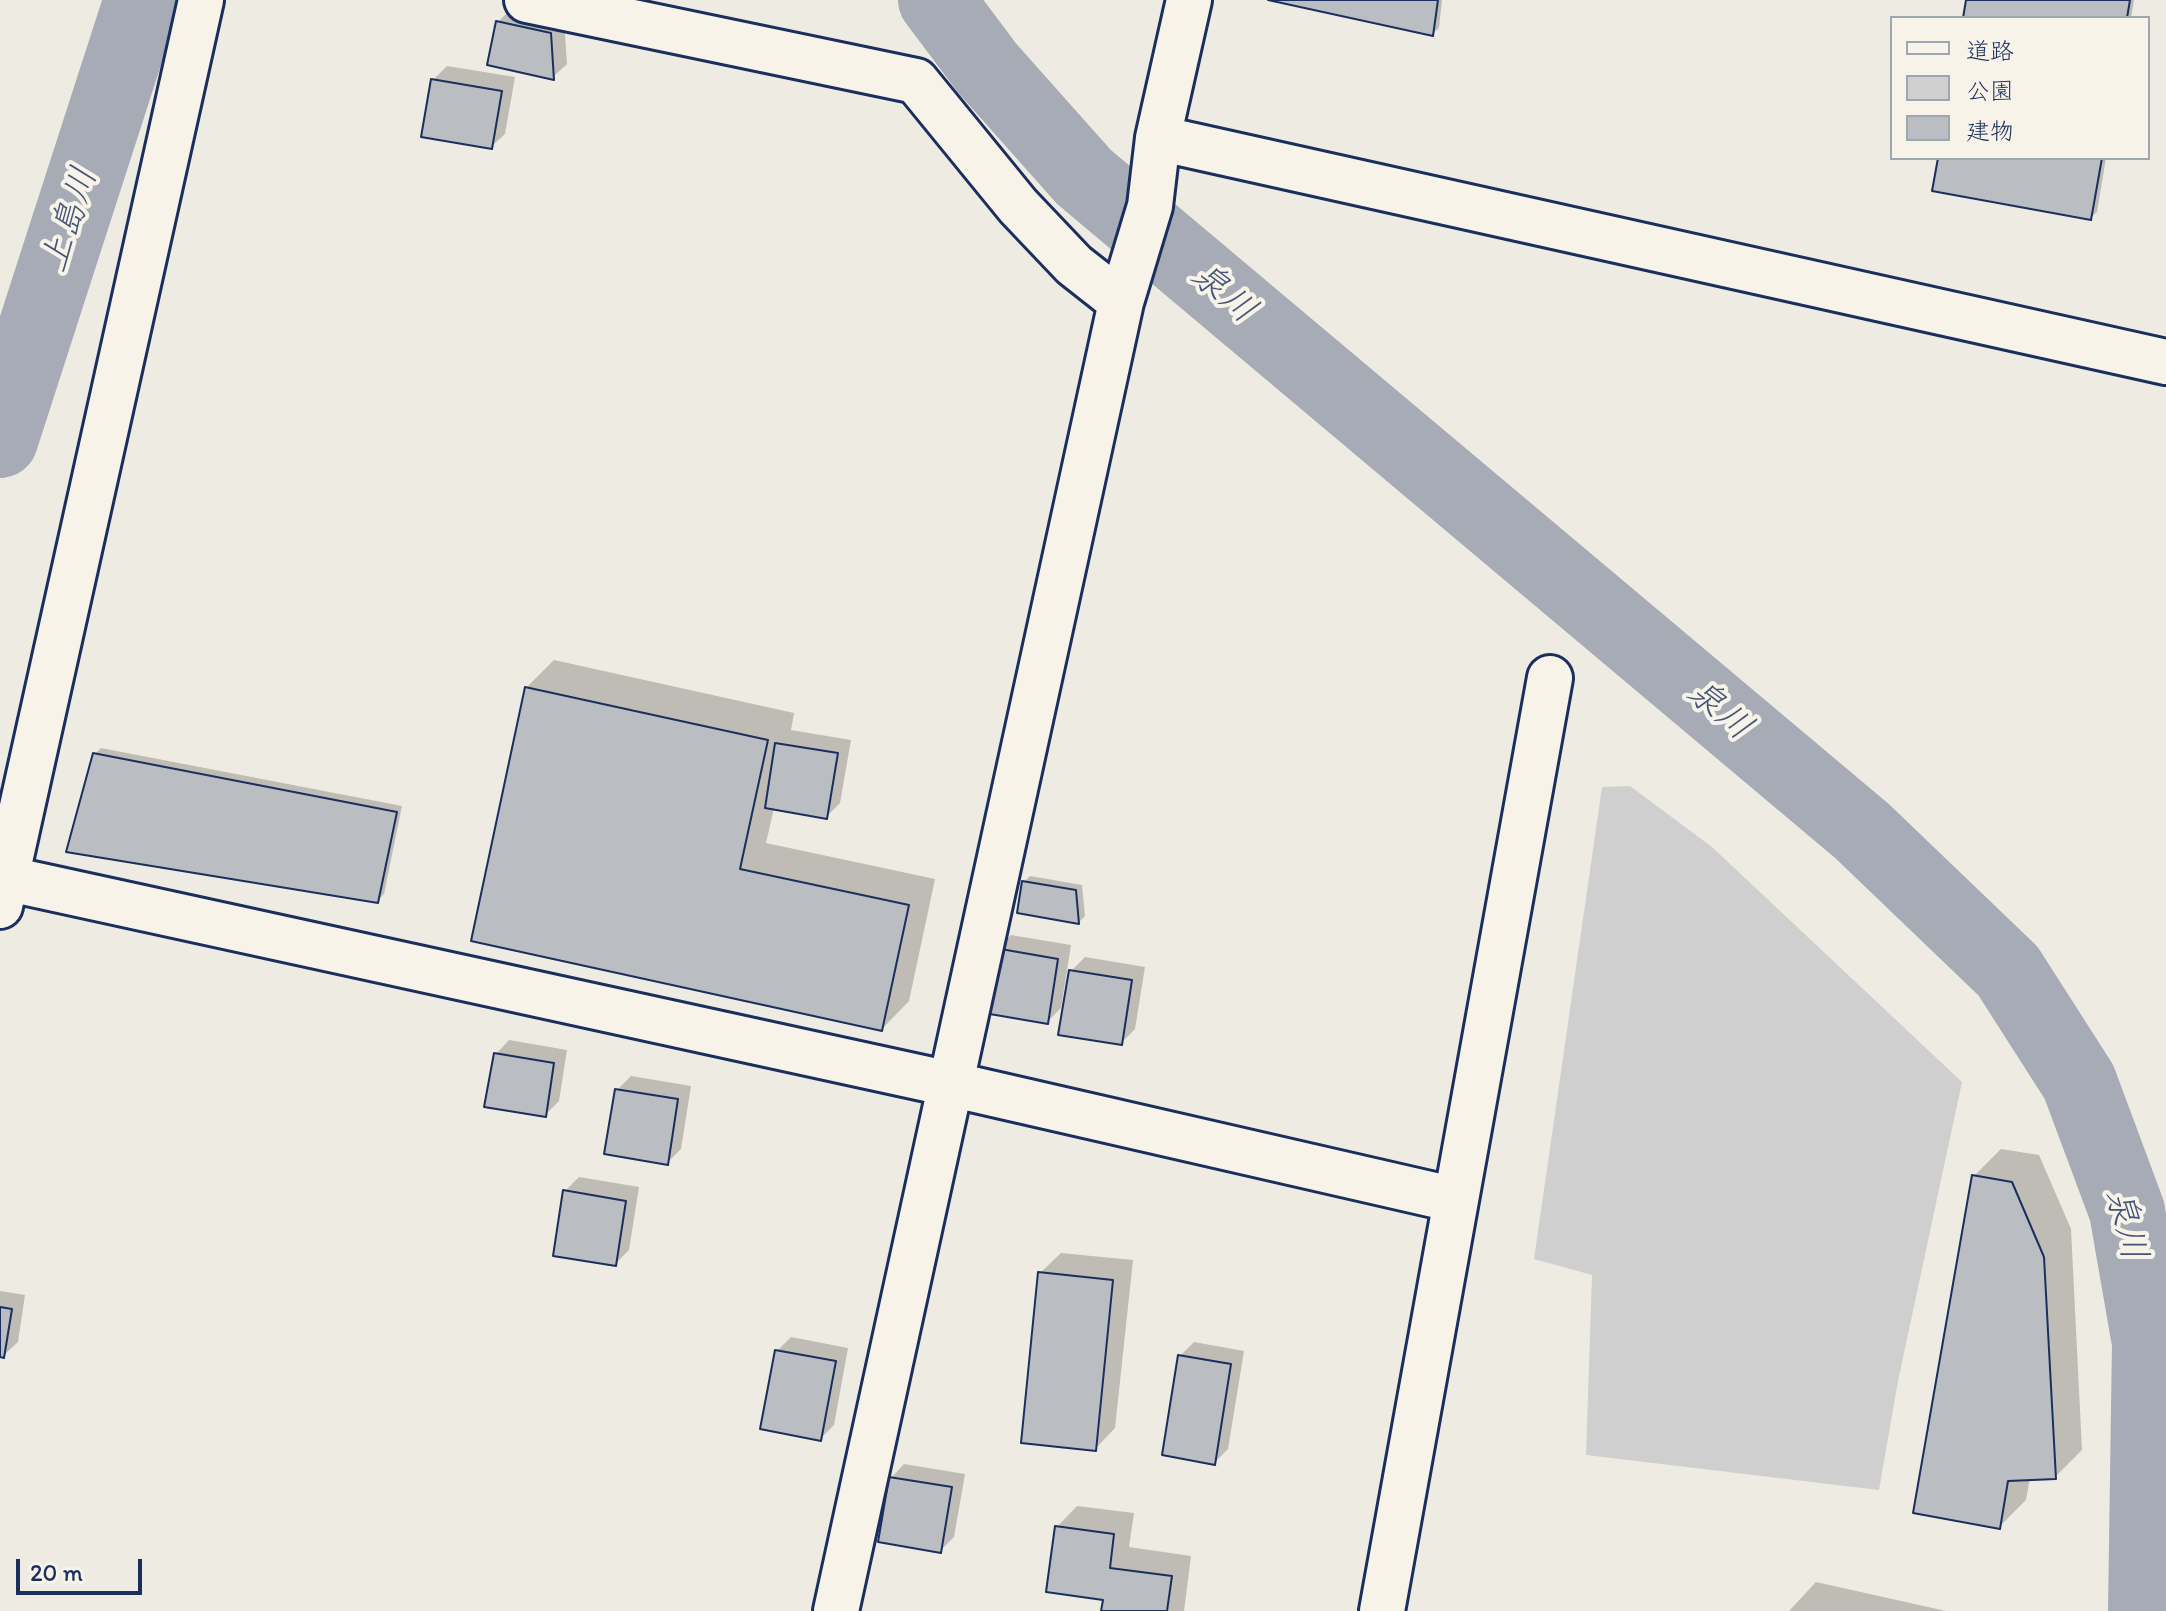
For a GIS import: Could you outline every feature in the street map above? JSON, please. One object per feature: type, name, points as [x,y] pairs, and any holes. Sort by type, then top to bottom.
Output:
[{"type":"street","points":[[201,0],[2,887],[950,1084],[1456,1200]]},
{"type":"street","points":[[527,0],[916,81],[1018,206],[1074,265],[1121,302]]},
{"type":"street","points":[[836,1611],[1121,302],[1150,206],[1158,138],[1189,0]]},
{"type":"street","points":[[1158,138],[2166,362]]},
{"type":"street","points":[[1382,1611],[1550,678]]},
{"type":"green space","points":[[1630,786],[1712,847],[1962,1082],[1898,1381],[1879,1490],[1586,1455],[1592,1275],[1534,1259],[1602,787]]},
{"type":"building","points":[[1268,0],[1438,0],[1433,36]]},
{"type":"building","points":[[1966,0],[2130,0],[2127,16],[1963,16]]},
{"type":"building","points":[[496,21],[551,33],[554,80],[487,65]]},
{"type":"building","points":[[431,79],[502,91],[492,149],[421,137]]},
{"type":"building","points":[[1938,160],[2102,160],[2091,220],[1932,191]]},
{"type":"building","points":[[525,687],[768,740],[740,869],[909,905],[882,1031],[471,941]]},
{"type":"building","points":[[775,743],[838,753],[827,819],[765,808]]},
{"type":"building","points":[[93,753],[397,812],[378,903],[66,852]]},
{"type":"building","points":[[1022,881],[1076,890],[1079,924],[1017,913]]},
{"type":"building","points":[[995,948],[1058,959],[1048,1024],[984,1013]]},
{"type":"building","points":[[1069,970],[1132,980],[1122,1045],[1058,1035]]},
{"type":"building","points":[[494,1053],[554,1063],[546,1117],[484,1107]]},
{"type":"building","points":[[615,1089],[678,1099],[668,1165],[604,1154]]},
{"type":"building","points":[[1972,1175],[2012,1182],[2044,1257],[2056,1479],[2008,1481],[2000,1529],[1913,1513]]},
{"type":"building","points":[[563,1190],[626,1201],[616,1266],[553,1256]]},
{"type":"building","points":[[1038,1272],[1113,1280],[1096,1451],[1021,1443]]},
{"type":"building","points":[[0,1307],[12,1309],[4,1358],[0,1357]]},
{"type":"building","points":[[775,1350],[836,1361],[821,1441],[760,1429]]},
{"type":"building","points":[[1178,1355],[1231,1364],[1215,1465],[1162,1455]]},
{"type":"building","points":[[889,1477],[952,1487],[941,1553],[878,1542]]},
{"type":"building","points":[[1055,1526],[1114,1534],[1110,1568],[1172,1576],[1167,1611],[1101,1611],[1103,1600],[1046,1592]]},
{"type":"waterway","name":"上島川","points":[[0,440],[142,0]]},
{"type":"waterway","name":"泉川","points":[[936,0],[987,68],[1084,177],[1862,831],[2008,971],[2079,1082],[2127,1211],[2150,1343],[2146,1611]]}]
